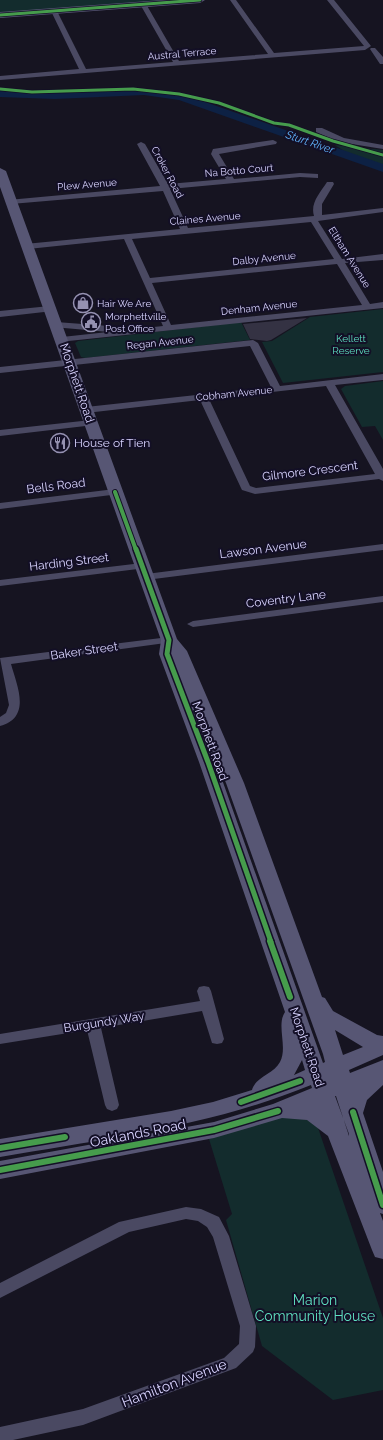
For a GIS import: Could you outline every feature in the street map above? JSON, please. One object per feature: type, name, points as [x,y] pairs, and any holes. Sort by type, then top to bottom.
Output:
[{"type":"main road","points":[[0,15],[200,0]]},
{"type":"main road","name":"Morphett Road","points":[[0,171],[7,201],[28,246],[169,640],[179,651],[217,738],[340,1075],[383,1205]]},
{"type":"main road","name":"Morphett Road","points":[[169,640],[167,654],[208,762],[323,1093],[383,1250]]},
{"type":"main road","points":[[307,985],[326,1016],[372,1042],[383,1045]]},
{"type":"main road","points":[[241,1102],[270,1084],[289,1068],[294,1053],[290,997]]},
{"type":"main road","name":"Oaklands Road","points":[[0,1170],[214,1130],[278,1111],[323,1093],[340,1075],[383,1045]]},
{"type":"main road","name":"Oaklands Road","points":[[0,1148],[171,1119],[241,1102],[317,1074],[340,1075],[383,1068]]},
{"type":"main road","points":[[353,1112],[358,1095],[368,1084],[383,1074]]},
{"type":"main road","name":"Oaklands Road","points":[[278,1111],[301,1110],[318,1115],[325,1118],[338,1134]]},
{"type":"main road","points":[[106,1130],[100,1139],[101,1144],[107,1151]]},
{"type":"main road","points":[[79,1135],[85,1138],[88,1142],[88,1146],[82,1155]]},
{"type":"street","points":[[233,0],[272,56]]},
{"type":"street","points":[[330,0],[373,47],[383,62]]},
{"type":"street","points":[[143,4],[177,63]]},
{"type":"street","points":[[54,11],[83,71]]},
{"type":"street","name":"Austral Terrace","points":[[0,78],[373,47]]},
{"type":"street","points":[[319,130],[342,140],[383,147]]},
{"type":"street","points":[[231,181],[215,154],[216,150],[273,142]]},
{"type":"street","name":"Croker Road","points":[[141,144],[165,188],[185,231]]},
{"type":"street","name":"Na Botto Court","points":[[165,188],[300,175],[316,176]]},
{"type":"street","points":[[316,218],[317,204],[330,184]]},
{"type":"street","name":"Plew Avenue","points":[[7,201],[165,188]]},
{"type":"street","name":"Claines Avenue","points":[[28,246],[383,210]]},
{"type":"street","name":"Eltham Avenue","points":[[316,218],[368,307]]},
{"type":"street","points":[[127,236],[168,328]]},
{"type":"street","name":"Dalby Avenue","points":[[147,281],[383,257]]},
{"type":"street","name":"Denham Avenue","points":[[62,340],[383,305]]},
{"type":"street","points":[[0,314],[50,308]]},
{"type":"street","name":"Denham Avenue","points":[[56,325],[138,332]]},
{"type":"street","name":"Regan Avenue","points":[[0,370],[253,343],[276,388]]},
{"type":"street","name":"Cobham Avenue","points":[[86,410],[383,377]]},
{"type":"street","points":[[329,383],[382,477]]},
{"type":"street","name":"Gilmore Crescent","points":[[204,397],[246,488],[255,491],[382,477]]},
{"type":"street","points":[[0,433],[91,423]]},
{"type":"street","name":"Bells Road","points":[[0,506],[115,492]]},
{"type":"street","name":"Lawson Avenue","points":[[144,571],[383,547]]},
{"type":"street","name":"Harding Street","points":[[0,583],[144,571]]},
{"type":"street","name":"Coventry Lane","points":[[193,624],[383,600]]},
{"type":"street","name":"Baker Street","points":[[3,662],[169,640]]},
{"type":"street","points":[[0,722],[11,715],[15,705],[3,662]]},
{"type":"street","points":[[204,992],[217,1039]]},
{"type":"street","name":"Burgundy Way","points":[[0,1039],[207,1006]]},
{"type":"street","points":[[93,1024],[112,1105]]},
{"type":"street","name":"Hamilton Avenue","points":[[0,1291],[125,1228],[147,1221],[186,1214],[201,1215],[213,1222],[221,1236],[248,1326],[247,1347],[230,1363],[83,1417],[0,1435]]},
{"type":"green space","points":[[0,0],[170,0],[0,13]]},
{"type":"green space","points":[[335,145],[383,150],[383,168],[353,157]]},
{"type":"green space","name":"Kellett Reserve","points":[[383,309],[383,372],[283,383],[262,342],[272,341],[310,317]]},
{"type":"green space","points":[[241,322],[250,340],[85,358],[81,357],[75,343],[78,341]]},
{"type":"green space","points":[[383,381],[383,440],[375,426],[362,427],[341,389],[345,386]]},
{"type":"green space","name":"Marion Community House","points":[[280,1116],[294,1117],[316,1122],[383,1318],[383,1390],[333,1400],[262,1346],[226,1220],[232,1214],[209,1139]]},
{"type":"building","points":[[307,318],[267,341],[250,339],[243,324]]},
{"type":"waterway","name":"Sturt River","points":[[0,94],[55,96],[144,92],[181,97],[383,168]]},
{"type":"cycle path","points":[[0,15],[200,0]]},
{"type":"cycle path","points":[[0,89],[32,92],[133,89],[179,94],[219,103],[274,123],[289,125],[333,141],[383,155]]},
{"type":"cycle path","points":[[115,492],[169,640],[167,654],[208,762],[290,997]]},
{"type":"cycle path","points":[[241,1102],[300,1081]]},
{"type":"cycle path","points":[[0,1170],[214,1130],[278,1111]]},
{"type":"cycle path","points":[[353,1112],[383,1205]]},
{"type":"cycle path","points":[[0,1148],[65,1137]]},
{"type":"place","name":"Hair We Are","points":[[83,303]]},
{"type":"place","name":"Morphettville Post Office","points":[[91,322]]},
{"type":"place","name":"House of Tien","points":[[60,443]]}]
